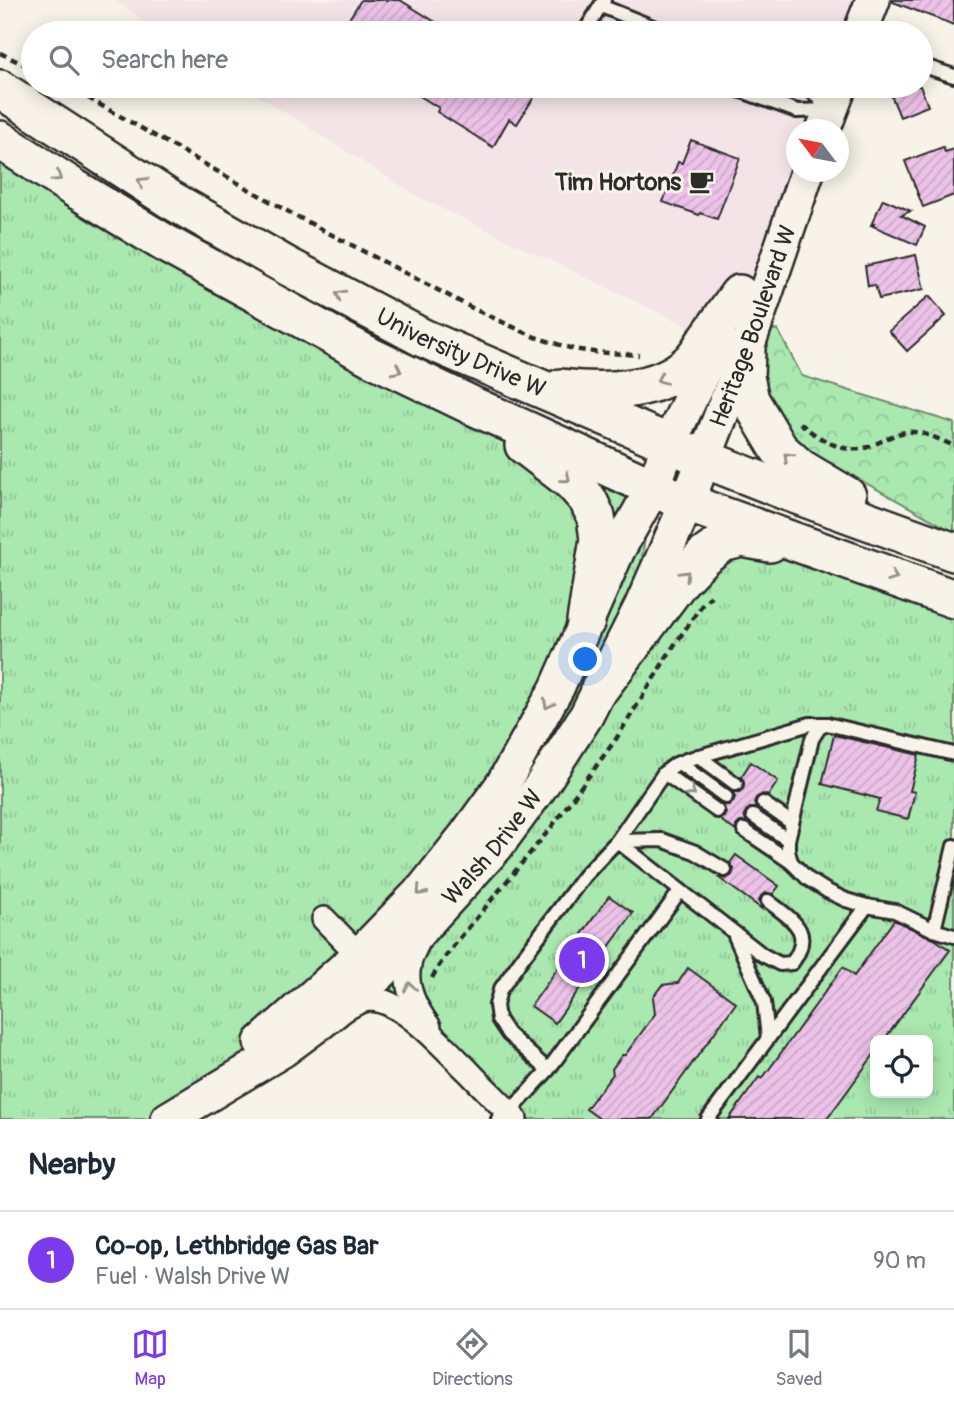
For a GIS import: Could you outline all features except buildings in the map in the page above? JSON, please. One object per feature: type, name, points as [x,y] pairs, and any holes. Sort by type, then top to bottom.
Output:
[{"type":"main road","points":[[865,21],[873,0]]},
{"type":"main road","name":"University Drive W","points":[[0,89],[171,200],[285,265],[423,338],[688,452],[942,548]]},
{"type":"main road","name":"University Drive W","points":[[0,140],[169,245],[371,357],[687,503],[950,598]]},
{"type":"main road","name":"Heritage Boulevard W","points":[[688,452],[739,294],[771,246],[803,182]]},
{"type":"main road","name":"Heritage Boulevard W","points":[[688,452],[746,351],[804,182]]},
{"type":"main road","points":[[529,384],[585,391],[639,387],[658,380],[691,361],[739,294]]},
{"type":"main road","points":[[746,351],[745,377],[750,400],[779,449],[800,468],[942,548]]},
{"type":"main road","points":[[473,406],[573,484],[588,500],[596,517],[599,539],[586,621]]},
{"type":"main road","name":"Walsh Drive W","points":[[181,1111],[359,955],[424,888],[466,835],[503,784],[557,688],[618,550],[653,488],[688,452]]},
{"type":"main road","name":"Walsh Drive W","points":[[181,1111],[283,1050],[381,973],[496,847],[541,786],[586,716],[641,607],[687,503],[688,452]]},
{"type":"main road","points":[[600,688],[680,581],[704,556],[722,543],[742,538],[832,555]]},
{"type":"street","points":[[324,919],[359,955]]},
{"type":"street","points":[[425,924],[409,965],[408,981],[418,1010],[441,1044]]},
{"type":"street","points":[[321,1022],[368,999],[381,1001],[398,1009],[441,1044],[507,1117]]},
{"type":"lane","points":[[592,21],[603,3],[642,21]]},
{"type":"lane","points":[[933,69],[954,76]]},
{"type":"lane","points":[[761,98],[797,111],[831,108]]},
{"type":"lane","points":[[548,1070],[508,1034],[498,1019],[496,1005],[500,990],[584,876],[617,841],[664,773],[679,763],[698,756],[810,724],[827,724],[954,754]]},
{"type":"lane","points":[[791,862],[788,840],[811,739],[819,728],[827,724]]},
{"type":"lane","points":[[698,756],[736,784]]},
{"type":"lane","points":[[679,763],[726,797]]},
{"type":"lane","points":[[664,773],[717,811]]},
{"type":"lane","points":[[763,803],[792,823]]},
{"type":"lane","points":[[753,816],[788,840]]},
{"type":"lane","points":[[744,830],[827,891],[846,900],[895,911],[934,930],[954,936]]},
{"type":"lane","points":[[617,841],[662,840],[695,852],[724,870]]},
{"type":"lane","points":[[617,841],[763,955],[780,964],[792,963],[799,953],[801,937],[796,923],[768,901]]},
{"type":"lane","points":[[934,930],[950,883],[954,846]]},
{"type":"lane","points":[[507,1117],[548,1070],[680,891]]},
{"type":"lane","points":[[708,1119],[867,906]]},
{"type":"lane","points":[[733,932],[764,1002],[768,1038]]},
{"type":"path","points":[[0,53],[21,63]]},
{"type":"path","points":[[88,98],[296,216],[474,309],[535,337],[573,349],[641,355]]},
{"type":"path","points":[[766,427],[790,413],[826,442],[848,449],[864,448],[907,432],[922,434],[954,446]]},
{"type":"shaded area","points":[[115,0],[873,0],[865,21],[144,21]]},
{"type":"shaded area","points":[[262,98],[835,98],[827,119],[786,119],[786,182],[793,182],[735,349],[422,199]]},
{"type":"green space","points":[[0,140],[653,488],[637,588],[742,538],[954,602],[954,1119],[515,1119],[370,967],[168,1119],[0,1119]]},
{"type":"green space","points":[[764,329],[778,330],[802,376],[954,423],[954,532],[792,442],[763,399]]},
{"type":"place","name":"Tim Hortons","points":[[701,182]]},
{"type":"place","name":"Co-op, Lethbridge Gas Bar","points":[[582,960]]}]
